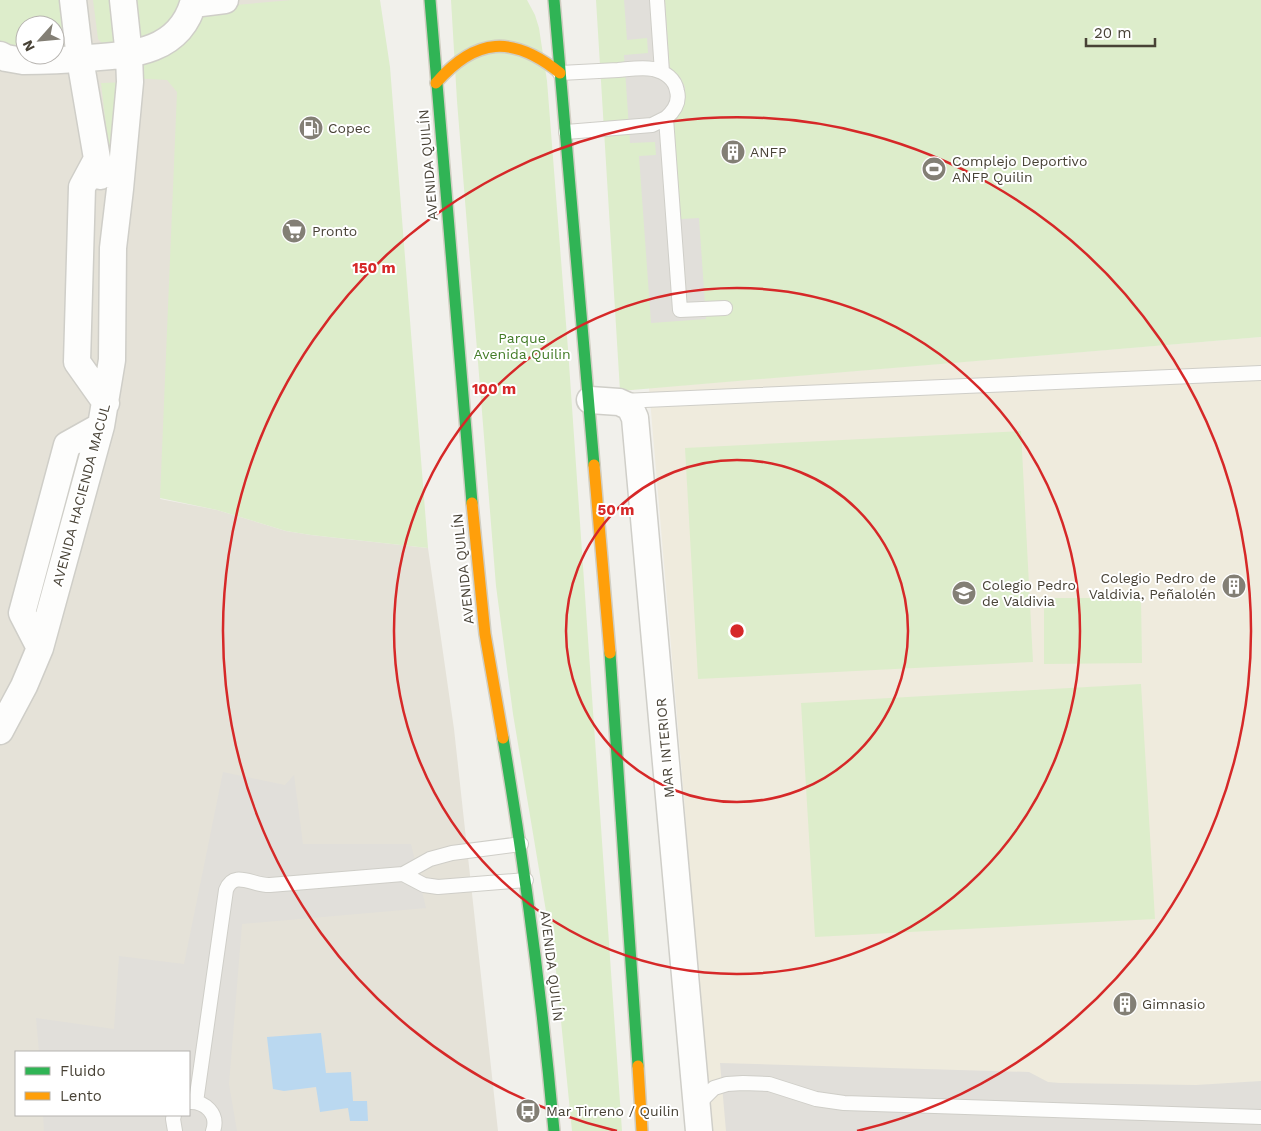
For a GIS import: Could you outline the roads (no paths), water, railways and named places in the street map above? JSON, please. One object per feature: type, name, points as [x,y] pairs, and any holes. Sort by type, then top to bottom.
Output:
[{"type":"main road","name":"AVENIDA QUILÍN","points":[[430,0],[478,582],[526,880],[539,978],[554,1131]]},
{"type":"main road","points":[[554,0],[610,646],[642,1131]]},
{"type":"main road","points":[[436,83],[448,68],[463,57],[474,51],[491,47],[504,46],[529,51],[546,60],[560,73]]},
{"type":"street","name":"AVENIDA HACIENDA MACUL","points":[[73,0],[80,59],[113,248]]},
{"type":"street","name":"AVENIDA HACIENDA MACUL","points":[[0,730],[24,686],[36,658],[103,414],[112,360],[113,248],[130,82],[123,0]]},
{"type":"street","points":[[0,55],[23,61],[129,56],[154,47],[176,33],[185,22],[194,2],[225,0]]},
{"type":"street","points":[[97,159],[82,187],[78,362],[103,414]]},
{"type":"street","points":[[590,400],[619,402]]},
{"type":"street","name":"MAR INTERIOR","points":[[619,402],[630,407],[634,418],[699,1131]]},
{"type":"street","points":[[0,689],[36,658]]},
{"type":"lane","points":[[657,0],[662,72]]},
{"type":"lane","points":[[560,73],[645,68],[662,72],[669,76],[678,92],[673,112],[652,125],[566,132]]},
{"type":"lane","points":[[666,118],[680,310],[725,308]]},
{"type":"lane","points":[[619,402],[1261,373]]},
{"type":"lane","points":[[214,1130],[214,1118],[211,1111],[204,1105],[192,1102],[228,882],[234,879],[241,879],[261,886],[403,874],[423,862],[445,855],[520,844]]},
{"type":"lane","points":[[403,874],[424,884],[438,887],[526,880]]},
{"type":"lane","points":[[697,1105],[714,1088],[727,1084],[743,1083],[769,1084],[816,1099],[844,1103],[1261,1117]]},
{"type":"water","points":[[321,1033],[326,1073],[351,1072],[353,1101],[367,1101],[368,1121],[350,1121],[348,1108],[320,1112],[316,1087],[284,1091],[273,1089],[267,1037]]},
{"type":"place","name":"Copec","points":[[311,128]]},
{"type":"place","name":"ANFP","points":[[733,152]]},
{"type":"place","name":"Complejo Deportivo ANFP Quilin","points":[[934,169]]},
{"type":"place","name":"Pronto","points":[[294,231]]},
{"type":"place","name":"Colegio Pedro de Valdivia, Peñalolén","points":[[1234,586]]},
{"type":"place","name":"Colegio Pedro de Valdivia","points":[[964,593]]},
{"type":"place","name":"Gimnasio","points":[[1125,1004]]},
{"type":"place","name":"Mar Tirreno / Quilin","points":[[528,1111]]},
{"type":"park label","name":"Parque Avenida Quilin","points":[[522,346]]}]
